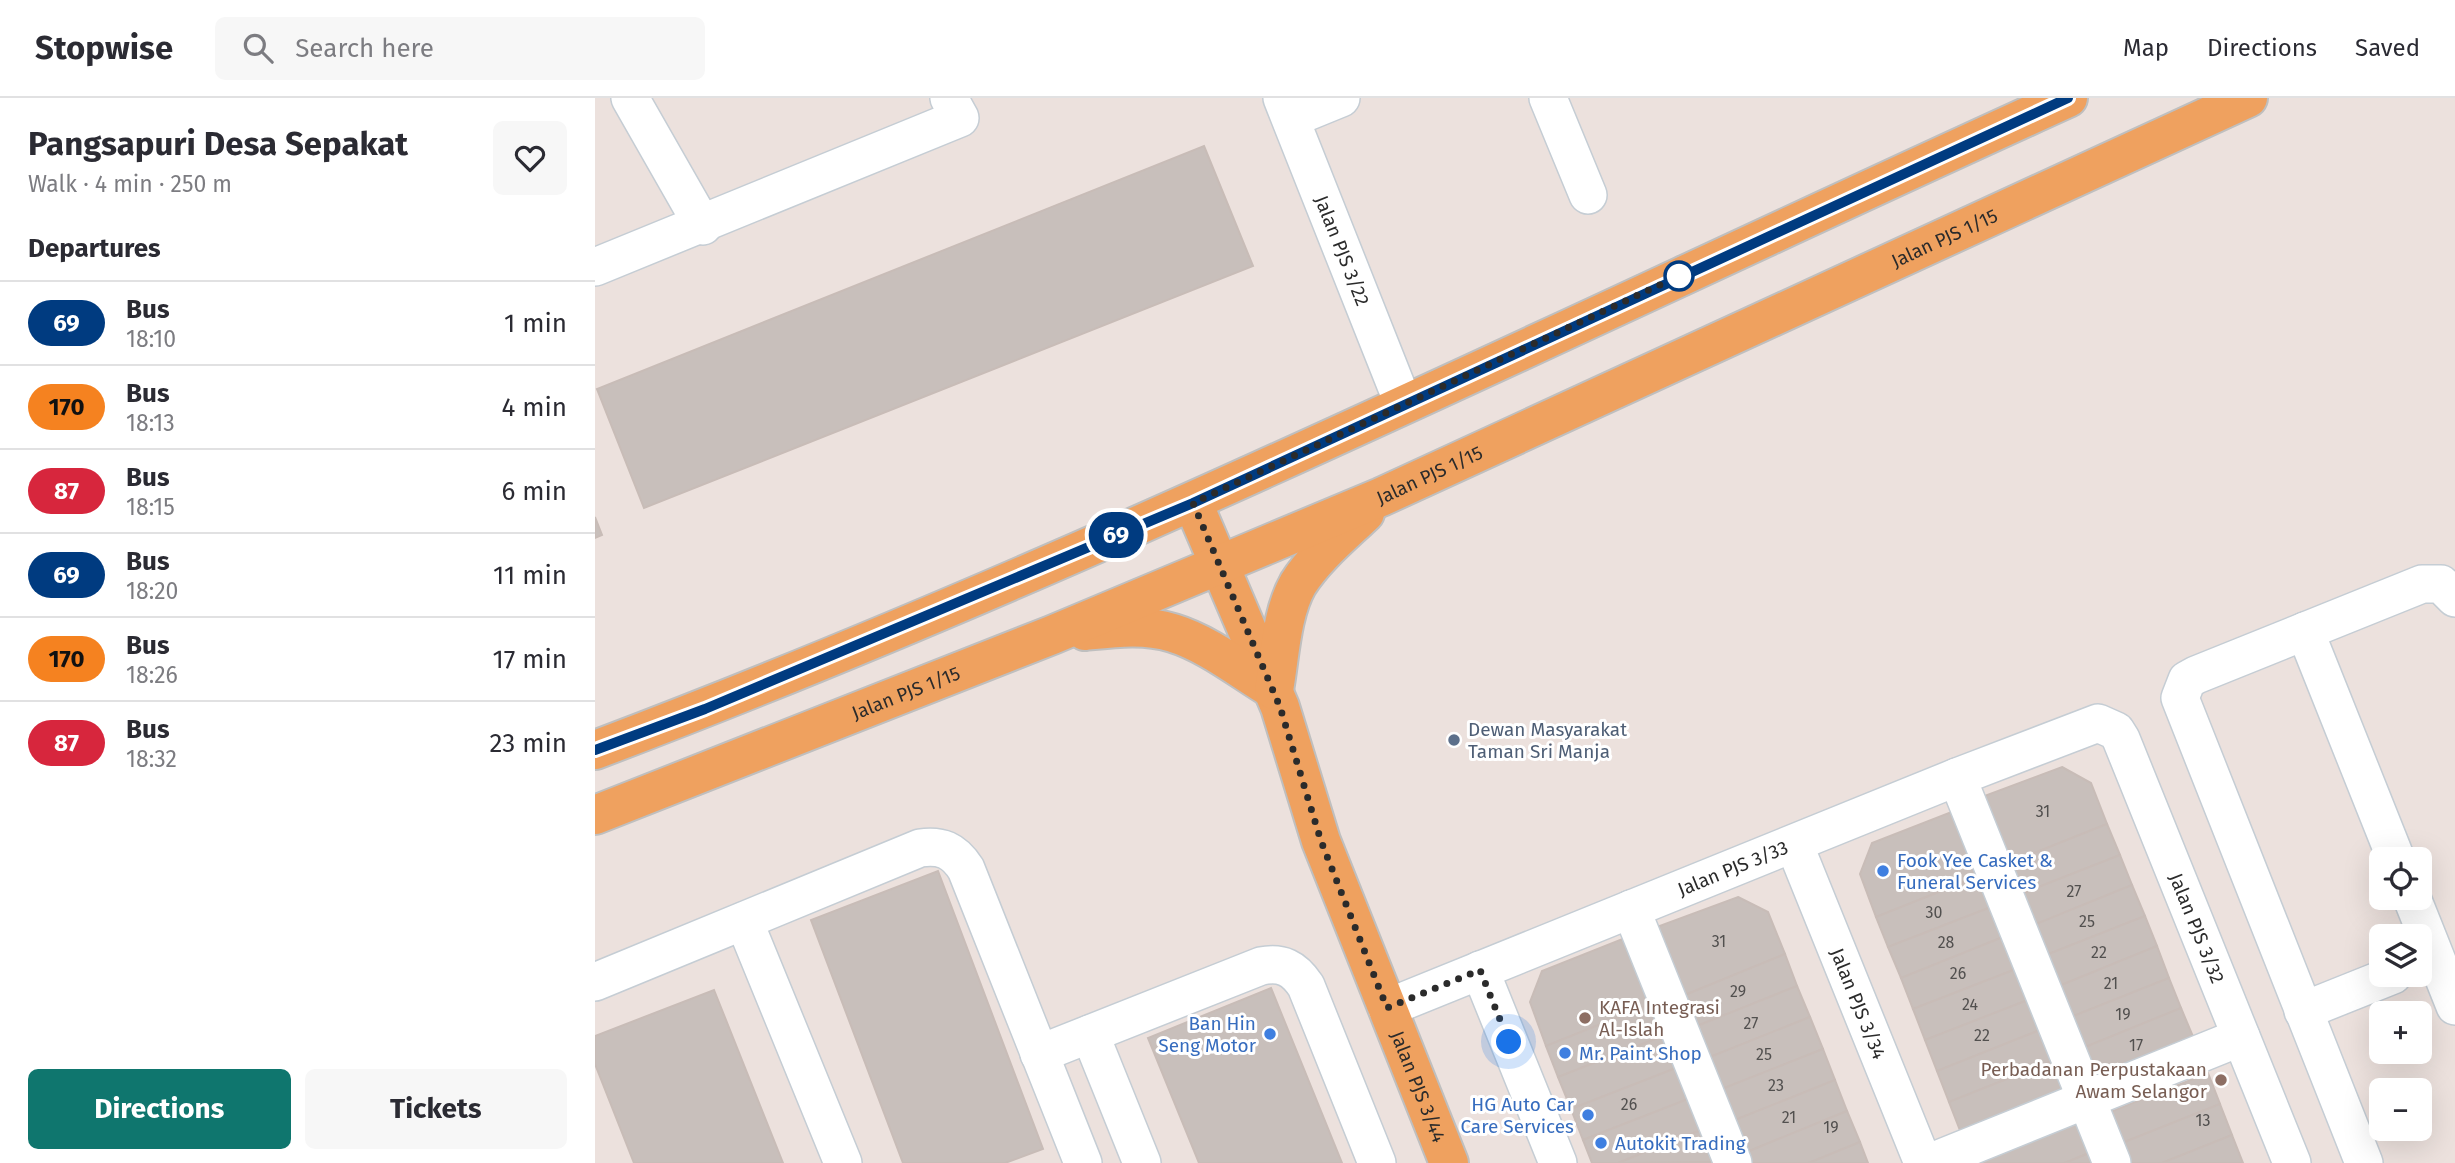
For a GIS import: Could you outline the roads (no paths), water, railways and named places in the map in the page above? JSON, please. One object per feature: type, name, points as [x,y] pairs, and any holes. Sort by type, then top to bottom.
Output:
[{"type":"main road","points":[[595,750],[718,703],[1193,503],[1403,403],[2068,98]]},
{"type":"main road","name":"Jalan PJS 1/15","points":[[595,815],[1052,635],[1381,497],[2248,98]]},
{"type":"main road","points":[[1052,635],[1126,626],[1172,633],[1204,648],[1274,690],[1288,616],[1297,586],[1322,553],[1381,497]]},
{"type":"main road","name":"Jalan PJS 3/44","points":[[1193,503],[1274,690],[1321,841],[1449,1163]]},
{"type":"street","points":[[629,98],[703,226]]},
{"type":"street","points":[[1287,108],[1341,98]]},
{"type":"street","points":[[1548,98],[1588,195]]},
{"type":"street","points":[[595,267],[703,226],[955,108]]},
{"type":"street","name":"Jalan PJS 3/22","points":[[1287,108],[1403,403]]},
{"type":"street","points":[[2364,1163],[2187,722],[2180,698],[2187,680],[2305,631],[2423,584],[2448,591]]},
{"type":"street","points":[[2305,631],[2391,847]]},
{"type":"street","name":"Jalan PJS 3/32","points":[[2078,729],[2098,723],[2107,725],[2120,739],[2292,1163]]},
{"type":"street","name":"Jalan PJS 3/33","points":[[1387,1008],[2078,729]]},
{"type":"street","points":[[1957,777],[2112,1163]]},
{"type":"street","name":"Jalan PJS 3/34","points":[[1794,844],[1923,1163]]},
{"type":"street","points":[[595,982],[920,848],[933,846],[947,849],[958,856],[965,869],[1083,1163]]},
{"type":"street","points":[[1631,909],[1733,1163]]},
{"type":"street","points":[[2416,910],[2455,1006]]},
{"type":"street","points":[[744,921],[843,1163]]},
{"type":"street","points":[[1039,1054],[1261,966],[1274,963],[1288,967],[1306,986],[1377,1163]]},
{"type":"street","points":[[1480,970],[1558,1163]]},
{"type":"street","points":[[2303,1011],[2369,985]]},
{"type":"street","points":[[1090,1034],[1142,1163]]},
{"type":"street","points":[[1929,1163],[2241,1037]]},
{"type":"place","name":"Dewan Masyarakat Taman Sri Manja","points":[[1454,740]]},
{"type":"place","name":"Fook Yee Casket & Funeral Services","points":[[1883,871]]},
{"type":"place","name":"KAFA Integrasi Al-Islah","points":[[1585,1018]]},
{"type":"place","name":"Ban Hin Seng Motor","points":[[1270,1034]]},
{"type":"place","name":"Mr. Paint Shop","points":[[1565,1053]]},
{"type":"place","name":"Perbadanan Perpustakaan Awam Selangor","points":[[2221,1080]]},
{"type":"place","name":"HG Auto Car Care Services","points":[[1588,1115]]},
{"type":"place","name":"Autokit Trading","points":[[1601,1143]]}]
